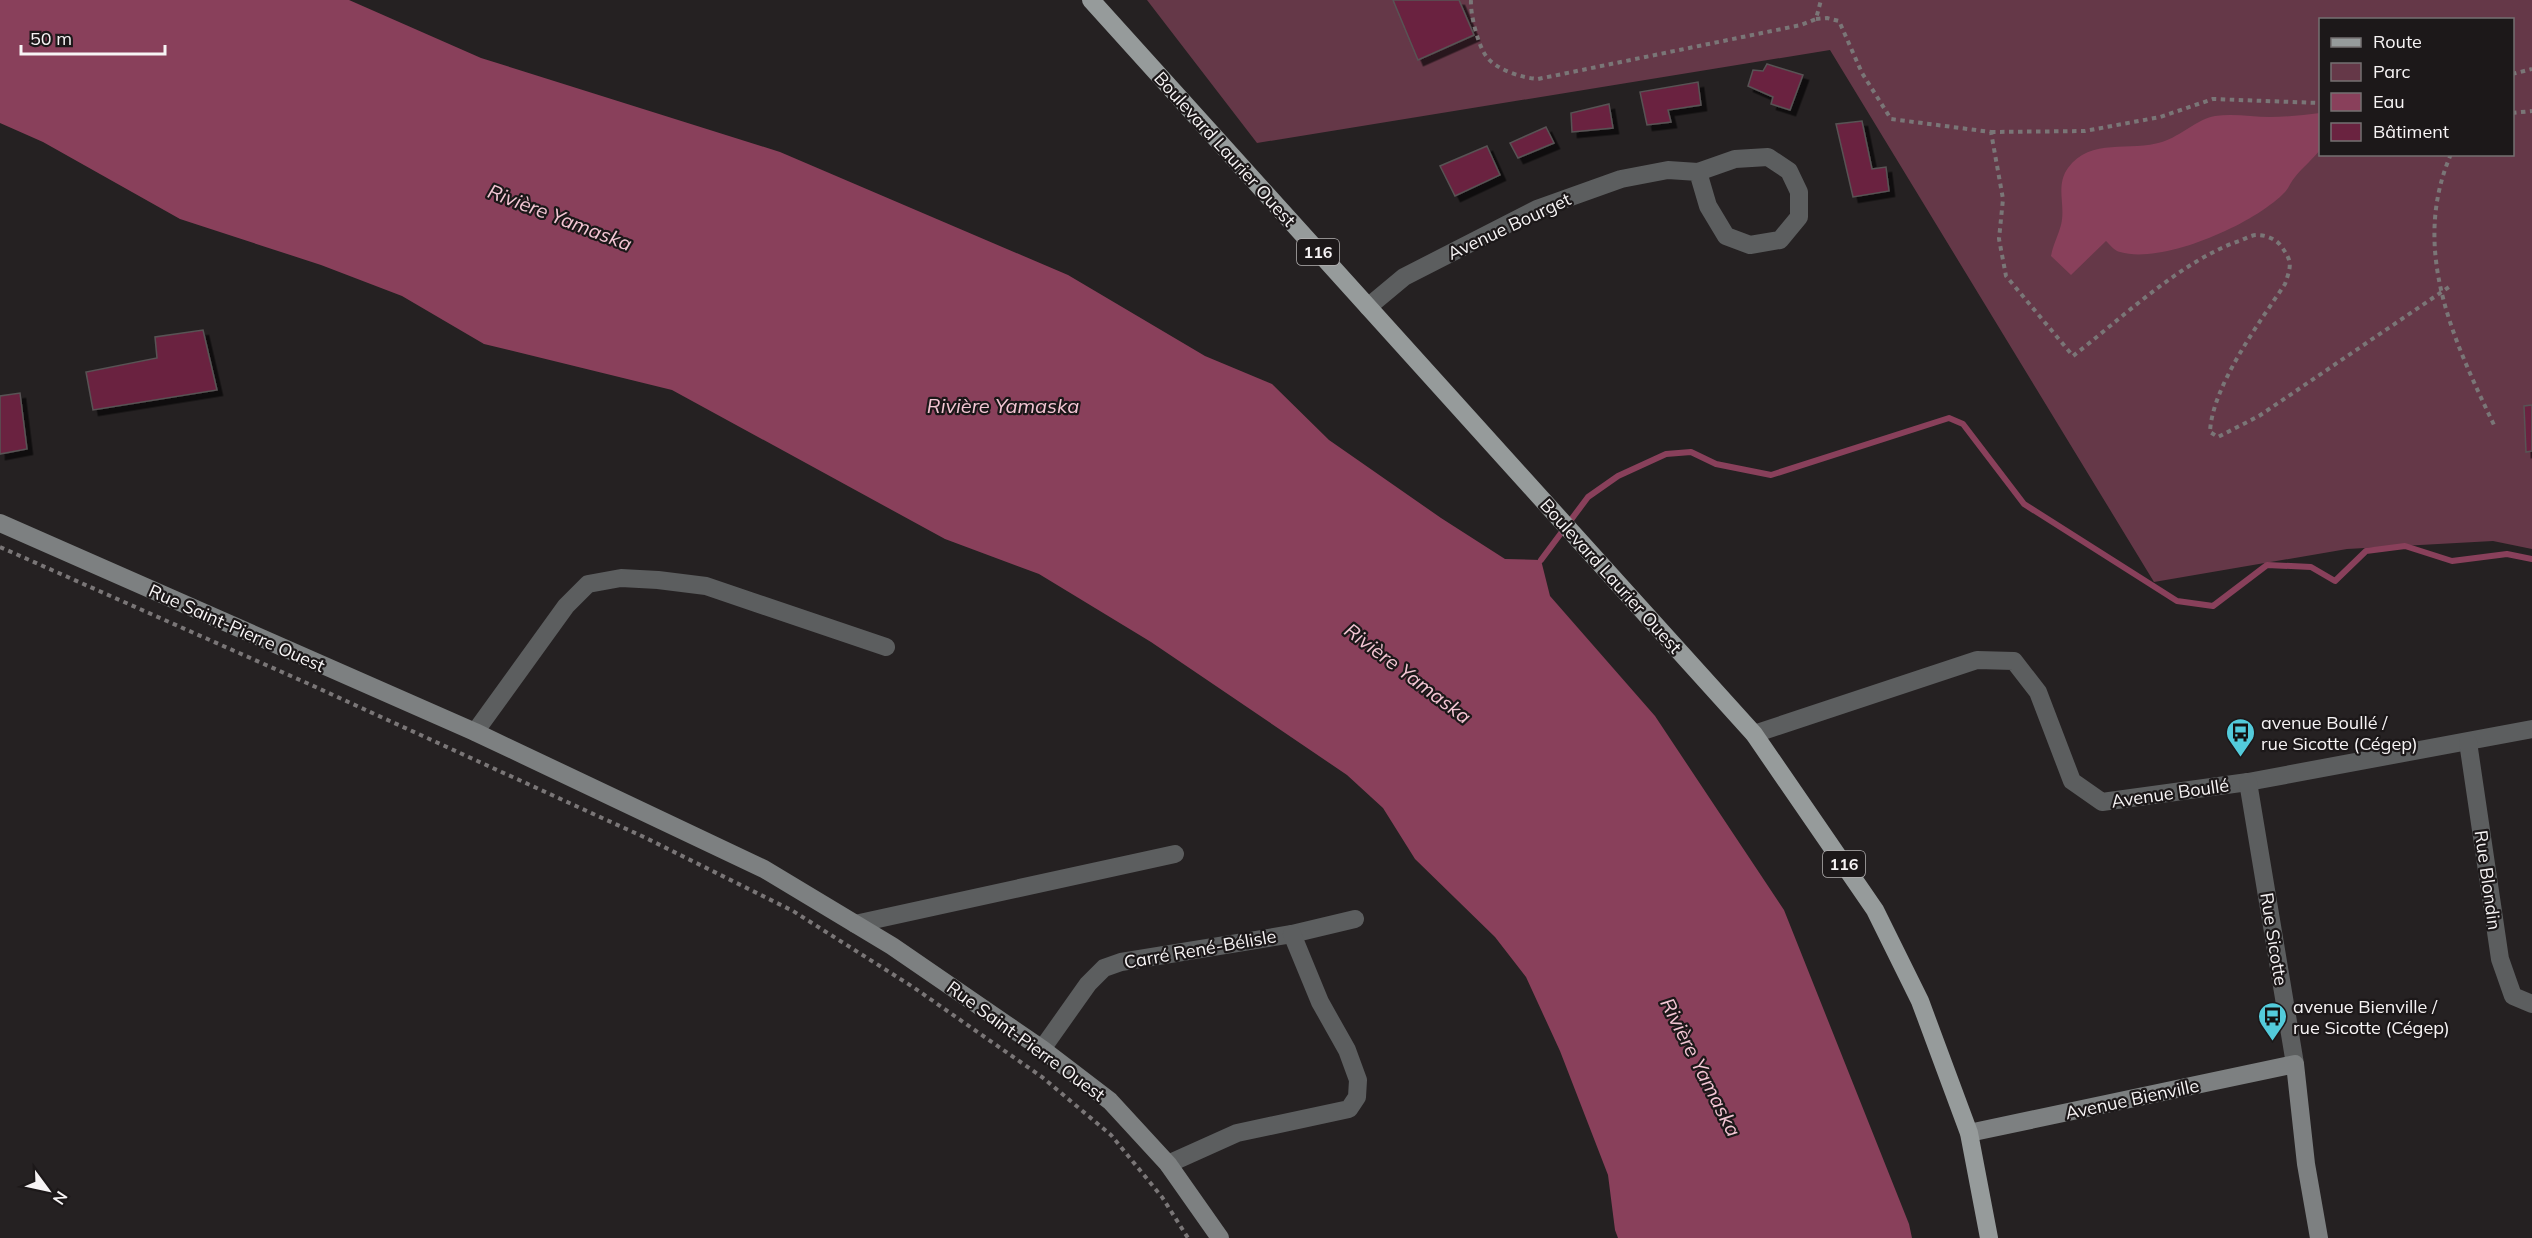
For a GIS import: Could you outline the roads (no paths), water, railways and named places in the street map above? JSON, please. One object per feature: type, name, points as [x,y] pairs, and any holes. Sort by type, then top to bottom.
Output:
[{"type":"main road","name":"Boulevard Laurier Ouest","points":[[1091,0],[1755,734],[1875,910],[1920,1001],[1970,1133],[1989,1238]]},
{"type":"street","name":"Avenue Bourget","points":[[1368,307],[1404,277],[1537,209],[1621,179],[1668,170],[1698,172],[1735,159],[1768,157],[1789,171],[1798,192],[1799,217],[1780,240],[1750,244],[1726,236],[1708,206],[1698,172]]},
{"type":"street","name":"Rue Saint-Pierre Ouest","points":[[0,523],[475,732],[764,869],[892,946],[1042,1049],[1110,1101],[1168,1164],[1220,1238]]},
{"type":"street","points":[[475,732],[566,606],[588,584],[621,579],[658,580],[706,586],[886,647]]},
{"type":"street","name":"Avenue Boullé","points":[[1755,734],[1977,660],[2014,661],[2038,692],[2072,781],[2102,802],[2248,782],[2532,729]]},
{"type":"street","name":"Rue Blondin","points":[[2468,742],[2500,959],[2513,996],[2532,1004]]},
{"type":"street","name":"Rue Sicotte","points":[[2248,782],[2295,1064],[2306,1164],[2319,1238]]},
{"type":"street","points":[[855,924],[1175,854]]},
{"type":"street","name":"Carré René-Bélisle","points":[[1042,1049],[1088,984],[1104,968],[1120,962],[1292,934],[1355,919]]},
{"type":"street","name":"Carré René-Bélisle","points":[[1168,1164],[1237,1133],[1349,1109],[1357,1097],[1358,1080],[1347,1050],[1320,1002],[1292,934]]},
{"type":"street","name":"Avenue Bienville","points":[[1970,1133],[2295,1064]]},
{"type":"water","name":"Rivière Yamaska","points":[[0,0],[349,0],[481,58],[780,152],[1068,275],[1205,356],[1272,384],[1329,440],[1441,518],[1505,559],[1541,560],[1550,596],[1655,716],[1784,910],[1909,1224],[1912,1238],[1618,1238],[1608,1175],[1560,1051],[1526,977],[1495,937],[1415,859],[1383,808],[1347,775],[1151,642],[1039,574],[945,539],[672,390],[484,344],[402,296],[321,265],[180,219],[43,142],[0,123]]},
{"type":"water","points":[[2319,113],[2319,151],[2285,192],[2253,216],[2208,238],[2160,252],[2138,254],[2120,252],[2106,241],[2071,275],[2051,256],[2061,225],[2062,182],[2068,168],[2077,158],[2099,149],[2162,142],[2202,120],[2215,116],[2295,116]]},
{"type":"waterway","points":[[1541,560],[1588,497],[1618,476],[1666,454],[1691,452],[1716,464],[1771,475],[1949,418],[1963,424],[2024,504],[2177,601],[2213,606],[2267,565],[2311,567],[2335,581],[2366,551],[2405,546],[2452,561],[2507,554],[2532,559]]},
{"type":"place","name":"avenue Boullé / rue Sicotte (Cégep)","points":[[2240,758]]},
{"type":"place","name":"avenue Bienville / rue Sicotte (Cégep)","points":[[2272,1042]]}]
